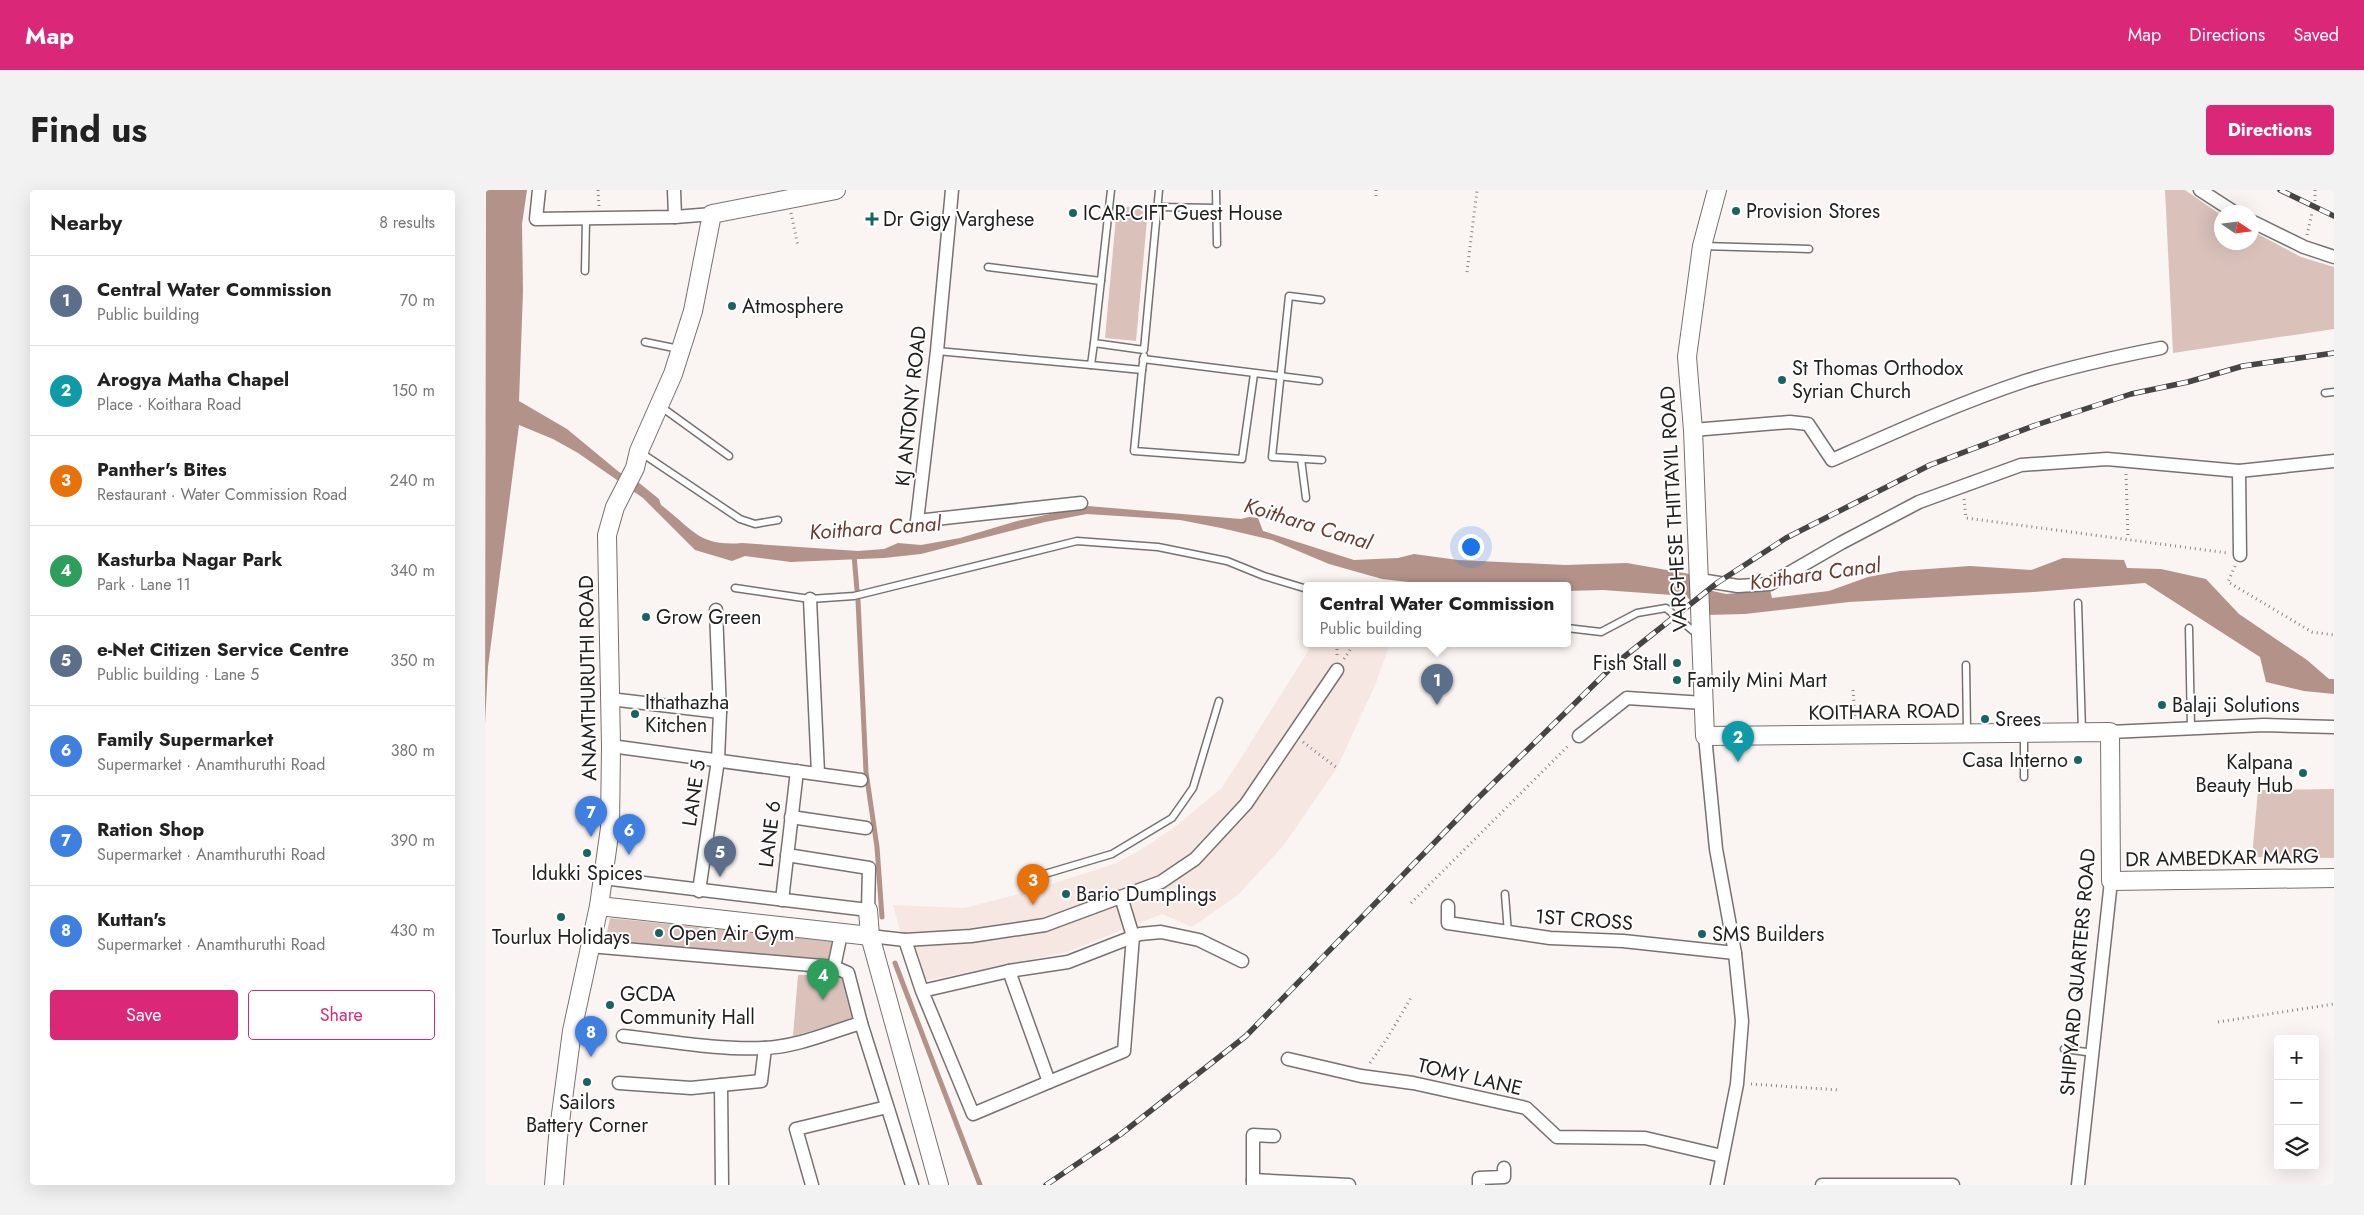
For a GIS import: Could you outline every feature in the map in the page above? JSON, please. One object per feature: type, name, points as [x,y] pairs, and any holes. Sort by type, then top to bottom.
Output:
[{"type":"street","points":[[539,190],[537,219],[675,217],[712,214],[836,190]]},
{"type":"street","points":[[674,190],[675,217]]},
{"type":"street","name":"KJ ANTONY ROAD","points":[[952,190],[937,351],[917,521],[1081,503]]},
{"type":"street","name":"VARGHESE THITTAYIL ROAD","points":[[1717,190],[1702,246],[1687,356],[1693,430],[1705,736],[1716,850],[1735,954],[1742,1021],[1737,1084],[1717,1185]]},
{"type":"street","points":[[2200,190],[2223,205]]},
{"type":"street","name":"ANAMTHURUTHI ROAD","points":[[554,1185],[557,1137],[572,1031],[599,906],[609,828],[611,746],[607,535],[615,507],[635,468],[639,451],[681,349],[693,311],[712,214]]},
{"type":"street","points":[[2259,225],[2304,247],[2334,257]]},
{"type":"street","points":[[1693,430],[1790,422],[1808,424],[1832,460],[1943,411],[2026,381],[2114,357],[2161,348]]},
{"type":"street","points":[[1700,580],[1738,586],[1770,584],[1841,543],[1919,502],[2021,465],[2107,460],[2239,471],[2334,461]]},
{"type":"street","points":[[2239,471],[2240,554]]},
{"type":"street","points":[[810,599],[818,773]]},
{"type":"street","name":"LANE 5","points":[[699,891],[719,760],[721,712],[716,610]]},
{"type":"street","points":[[599,906],[905,940],[971,936],[1045,925],[1161,882],[1195,859],[1246,804],[1337,670]]},
{"type":"street","points":[[1579,736],[1627,698],[1704,703]]},
{"type":"street","points":[[610,699],[721,712]]},
{"type":"street","name":"KOITHARA ROAD","points":[[1705,736],[2110,732],[2264,725],[2334,727]]},
{"type":"street","name":"SHIPYARD QUARTERS ROAD","points":[[2078,1185],[2094,1053],[2111,881],[2110,732]]},
{"type":"street","points":[[611,746],[861,780]]},
{"type":"street","name":"LANE 6","points":[[781,900],[797,771]]},
{"type":"street","points":[[791,817],[866,828]]},
{"type":"street","points":[[787,855],[869,868],[868,910],[870,936],[939,1185]]},
{"type":"street","points":[[603,878],[868,910]]},
{"type":"street","name":"DR AMBEDKAR MARG","points":[[2111,881],[2334,878]]},
{"type":"street","points":[[905,940],[922,991],[973,1114],[1124,1051],[1133,936],[1121,897]]},
{"type":"street","name":"1ST CROSS","points":[[1448,906],[1448,923],[1550,938],[1623,941],[1735,954]]},
{"type":"street","points":[[922,991],[1009,971],[1068,962],[1133,936],[1161,932],[1199,940],[1242,961]]},
{"type":"street","points":[[834,967],[841,934]]},
{"type":"street","points":[[589,946],[834,967],[847,973],[912,1185]]},
{"type":"street","points":[[1009,971],[1049,1082]]},
{"type":"street","points":[[623,1036],[718,1046],[765,1048],[790,1044],[861,1023]]},
{"type":"street","points":[[619,1083],[691,1088],[761,1081],[765,1048]]},
{"type":"street","name":"TOMY LANE","points":[[1288,1059],[1361,1076],[1413,1083],[1526,1108],[1557,1137],[1645,1138],[1722,1156]]},
{"type":"street","points":[[721,1085],[722,1185]]},
{"type":"street","points":[[812,1185],[796,1129],[887,1107]]},
{"type":"street","points":[[1274,1136],[1253,1135],[1253,1182],[1349,1185]]},
{"type":"street","points":[[1479,1185],[1479,1178],[1504,1177],[1504,1168]]},
{"type":"street","points":[[1821,1185],[1953,1185]]},
{"type":"lane","points":[[1091,365],[1111,190]]},
{"type":"lane","points":[[1159,190],[1134,451],[1242,459],[1254,374]]},
{"type":"lane","points":[[1216,190],[1217,244]]},
{"type":"lane","points":[[1157,207],[1216,208]]},
{"type":"lane","points":[[585,271],[586,219]]},
{"type":"lane","points":[[1702,246],[1809,249]]},
{"type":"lane","points":[[988,268],[1101,281]]},
{"type":"lane","points":[[1321,300],[1289,296],[1279,376],[1272,457],[1322,460]]},
{"type":"lane","points":[[645,342],[681,349]]},
{"type":"lane","points":[[1094,343],[1144,350]]},
{"type":"lane","points":[[937,351],[1142,370]]},
{"type":"lane","points":[[1143,359],[1319,381]]},
{"type":"lane","points":[[2325,393],[2334,392]]},
{"type":"lane","points":[[659,405],[729,456]]},
{"type":"lane","points":[[639,451],[740,519],[755,524],[778,520]]},
{"type":"lane","points":[[1301,459],[1307,498]]},
{"type":"lane","points":[[735,588],[810,599],[854,596],[1077,541],[1158,547],[1227,561],[1264,576],[1303,588]]},
{"type":"lane","points":[[2078,603],[2082,732]]},
{"type":"lane","points":[[1571,628],[1601,632],[1637,613],[1666,608],[1702,638]]},
{"type":"lane","points":[[2189,628],[2191,728]]},
{"type":"lane","points":[[1966,665],[1967,733]]},
{"type":"lane","points":[[1038,876],[1112,854],[1172,818],[1193,788],[1219,701]]},
{"type":"lane","points":[[2024,732],[2024,777]]},
{"type":"lane","points":[[1505,894],[1508,933]]},
{"type":"lane","points":[[2064,1049],[2094,1053]]},
{"type":"path","points":[[1376,190],[1376,196]]},
{"type":"path","points":[[1467,272],[1477,190]]},
{"type":"path","points":[[2315,190],[2315,201]]},
{"type":"path","points":[[788,200],[798,246]]},
{"type":"path","points":[[2304,247],[2312,213]]},
{"type":"path","points":[[2125,461],[2128,539]]},
{"type":"path","points":[[1963,486],[1966,518],[2240,554],[2228,582],[2312,632],[2334,635]]},
{"type":"path","points":[[1337,670],[1352,647]]},
{"type":"path","points":[[1853,690],[1856,734]]},
{"type":"path","points":[[1293,734],[1337,768]]},
{"type":"path","points":[[1411,903],[1579,736]]},
{"type":"path","points":[[1361,1076],[1388,1037],[1412,996]]},
{"type":"path","points":[[2218,1022],[2334,1004]]},
{"type":"path","points":[[572,1031],[623,1036]]},
{"type":"path","points":[[1751,1084],[1839,1090]]},
{"type":"shaded area","name":"Koithara Canal","points":[[486,190],[527,190],[522,224],[523,291],[519,401],[567,429],[619,472],[638,482],[659,499],[661,505],[689,528],[705,539],[715,542],[858,551],[884,549],[898,543],[921,545],[960,538],[1017,521],[1088,506],[1241,519],[1249,517],[1258,518],[1263,531],[1354,560],[1398,558],[1414,554],[1458,560],[1565,565],[1627,563],[1695,575],[1695,587],[1726,594],[1770,590],[1772,598],[1829,591],[1868,577],[1900,571],[1970,566],[2031,570],[2063,558],[2124,560],[2127,568],[2161,569],[2206,579],[2239,614],[2307,660],[2329,679],[2334,679],[2334,694],[2304,691],[2266,682],[2260,657],[2145,583],[2034,592],[1849,602],[1745,614],[1706,615],[1686,596],[1603,590],[1571,591],[1571,582],[1409,582],[1382,579],[1329,564],[1272,540],[1221,528],[1180,520],[1087,514],[1045,522],[921,554],[884,558],[791,562],[745,556],[732,561],[695,550],[643,498],[578,453],[553,439],[519,425],[488,667],[485,724]]},
{"type":"shaded area","points":[[2165,190],[2185,190],[2214,210],[2214,250],[2259,250],[2259,235],[2301,257],[2334,267],[2334,329],[2173,353]]},
{"type":"shaded area","points":[[1117,206],[1148,209],[1136,341],[1105,338]]},
{"type":"shaded area","points":[[1308,647],[1389,647],[1375,685],[1337,768],[1283,846],[1238,895],[1192,927],[1162,914],[1067,952],[914,983],[893,905],[964,908],[1027,892],[1117,863],[1142,849],[1176,826],[1222,788],[1309,650]]},
{"type":"shaded area","points":[[2334,789],[2334,858],[2252,857],[2258,790]]},
{"type":"shaded area","points":[[610,918],[832,941],[828,961],[605,941]]},
{"type":"shaded area","points":[[798,975],[837,975],[845,981],[855,1019],[793,1036]]},
{"type":"waterway","points":[[854,555],[857,590]]},
{"type":"waterway","points":[[858,600],[866,772],[877,847],[882,917]]},
{"type":"waterway","points":[[895,963],[980,1185]]},
{"type":"railway","points":[[2280,190],[2334,216]]},
{"type":"railway","points":[[1046,1185],[1121,1134],[1246,1036],[1476,800],[1615,664],[1717,583],[1786,538],[1930,465],[2036,425],[2131,394],[2188,382],[2243,366],[2334,353]]},
{"type":"place","name":"Provision Stores","points":[[1736,211]]},
{"type":"place","name":"ICAR-CIFT Guest House","points":[[1073,213]]},
{"type":"place","name":"Dr Gigy Varghese","points":[[872,219]]},
{"type":"place","name":"Atmosphere","points":[[732,306]]},
{"type":"place","name":"St Thomas Orthodox Syrian Church","points":[[1782,380]]},
{"type":"place","name":"Grow Green","points":[[646,617]]},
{"type":"place","name":"Fish Stall","points":[[1677,663]]},
{"type":"place","name":"Family Mini Mart","points":[[1677,680]]},
{"type":"place","name":"Central Water Commission","points":[[1437,705]]},
{"type":"place","name":"Balaji Solutions","points":[[2162,705]]},
{"type":"place","name":"Ithathazha Kitchen","points":[[635,714]]},
{"type":"place","name":"Srees","points":[[1985,719]]},
{"type":"place","name":"Casa Interno","points":[[2078,760]]},
{"type":"place","name":"Arogya Matha Chapel","points":[[1738,762]]},
{"type":"place","name":"Kalpana Beauty Hub","points":[[2303,773]]},
{"type":"place","name":"Ration Shop","points":[[591,837]]},
{"type":"place","name":"Idukki Spices","points":[[587,853]]},
{"type":"place","name":"Family Supermarket","points":[[629,855]]},
{"type":"place","name":"e-Net Citizen Service Centre","points":[[720,877]]},
{"type":"place","name":"Bario Dumplings","points":[[1066,894]]},
{"type":"place","name":"Panther's Bites","points":[[1033,905]]},
{"type":"place","name":"Tourlux Holidays","points":[[561,917]]},
{"type":"place","name":"Open Air Gym","points":[[659,933]]},
{"type":"place","name":"SMS Builders","points":[[1702,934]]},
{"type":"place","name":"Kasturba Nagar Park","points":[[823,1000]]},
{"type":"place","name":"GCDA Community Hall","points":[[610,1005]]},
{"type":"place","name":"Kuttan's","points":[[591,1057]]},
{"type":"place","name":"Sailors Battery Corner","points":[[587,1082]]}]
